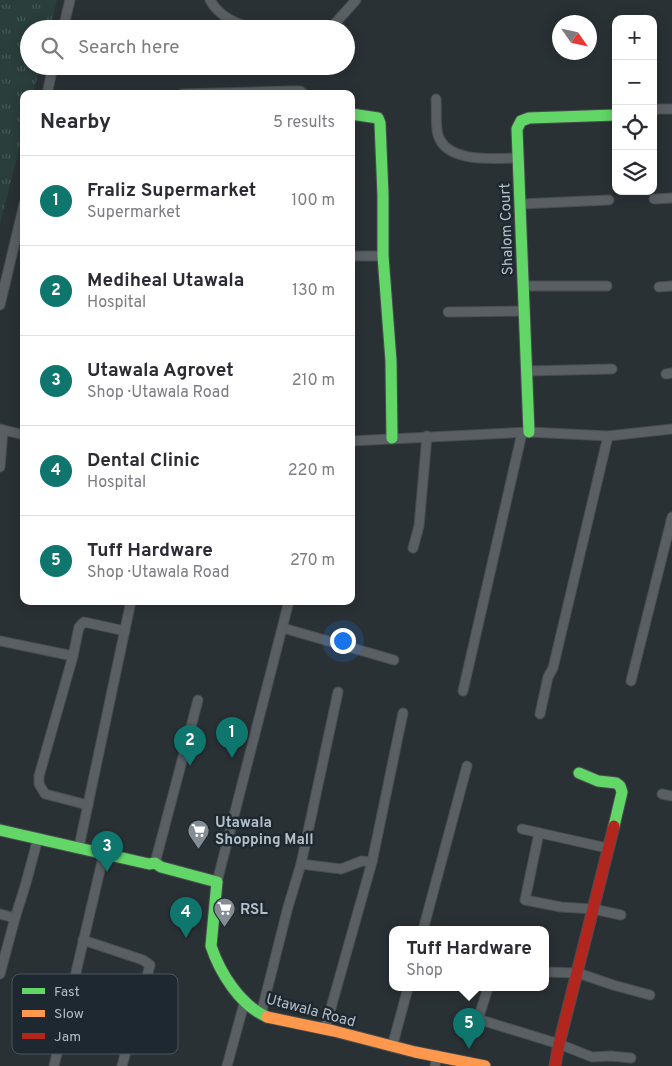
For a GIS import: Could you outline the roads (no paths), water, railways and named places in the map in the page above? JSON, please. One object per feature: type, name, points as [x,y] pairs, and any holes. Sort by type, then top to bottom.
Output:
[{"type":"street","points":[[65,20],[70,0]]},
{"type":"street","points":[[210,0],[230,20]]},
{"type":"street","points":[[338,20],[356,0]]},
{"type":"street","points":[[48,90],[52,75]]},
{"type":"street","points":[[436,100],[438,135],[452,152],[471,157],[518,158]]},
{"type":"street","points":[[657,109],[672,109]]},
{"type":"street","points":[[355,115],[378,118],[380,123],[383,256],[391,361],[392,438]]},
{"type":"street","name":"Shalom Court","points":[[526,433],[526,371],[517,129],[521,121],[529,118],[612,115]]},
{"type":"street","points":[[654,198],[672,198]]},
{"type":"street","points":[[520,204],[609,200]]},
{"type":"street","points":[[0,305],[20,221]]},
{"type":"street","points":[[355,256],[383,256]]},
{"type":"street","points":[[523,286],[607,286]]},
{"type":"street","points":[[659,287],[672,286]]},
{"type":"street","points":[[448,312],[524,311]]},
{"type":"street","points":[[526,371],[612,369]]},
{"type":"street","points":[[0,468],[1,429],[20,434]]},
{"type":"street","points":[[355,440],[526,433],[608,436],[672,429]]},
{"type":"street","points":[[463,691],[526,433]]},
{"type":"street","points":[[413,548],[419,526],[427,436]]},
{"type":"street","points":[[540,714],[548,677],[553,668],[608,436]]},
{"type":"street","points":[[631,681],[672,517]]},
{"type":"street","points":[[79,847],[130,605]]},
{"type":"street","points":[[0,830],[149,864],[155,863],[160,867],[217,882],[288,605]]},
{"type":"street","points":[[88,805],[44,794],[39,784],[40,776],[81,624],[84,622],[125,631]]},
{"type":"street","points":[[283,628],[394,660]]},
{"type":"street","points":[[0,641],[73,656]]},
{"type":"street","points":[[261,1014],[301,864],[338,692]]},
{"type":"street","points":[[155,863],[198,700]]},
{"type":"street","points":[[325,1029],[372,862],[403,713]]},
{"type":"street","points":[[424,926],[467,766]]},
{"type":"street","points":[[555,1066],[622,792],[620,786],[616,783],[598,781],[579,773]]},
{"type":"street","points":[[662,794],[672,796]]},
{"type":"street","points":[[522,829],[607,848]]},
{"type":"street","points":[[539,833],[525,900],[561,907],[593,909],[621,915]]},
{"type":"street","points":[[0,974],[38,838]]},
{"type":"street","points":[[75,974],[104,853]]},
{"type":"street","points":[[301,864],[341,869],[362,861],[372,862]]},
{"type":"street","name":"Utawala Road","points":[[217,882],[211,946],[213,956],[252,1009],[273,1018],[392,1046],[436,1061],[485,1066]]},
{"type":"street","points":[[0,914],[15,918]]},
{"type":"street","points":[[83,940],[143,960],[150,965],[148,974]]},
{"type":"street","points":[[549,972],[578,973],[650,995]]},
{"type":"street","points":[[392,1046],[407,991]]},
{"type":"street","points":[[487,991],[479,1016],[481,1020],[559,1044],[592,1058],[611,1056],[631,1058]]},
{"type":"street","points":[[227,1066],[245,1000]]},
{"type":"place","name":"Fraliz Supermarket","points":[[232,758]]},
{"type":"place","name":"Mediheal Utawala","points":[[190,766]]},
{"type":"place","name":"Utawala Shopping Mall","points":[[199,850]]},
{"type":"place","name":"Utawala Agrovet","points":[[107,872]]},
{"type":"place","name":"RSL","points":[[224,928]]},
{"type":"place","name":"Dental Clinic","points":[[186,938]]},
{"type":"place","name":"Tuff Hardware","points":[[469,1049]]}]
